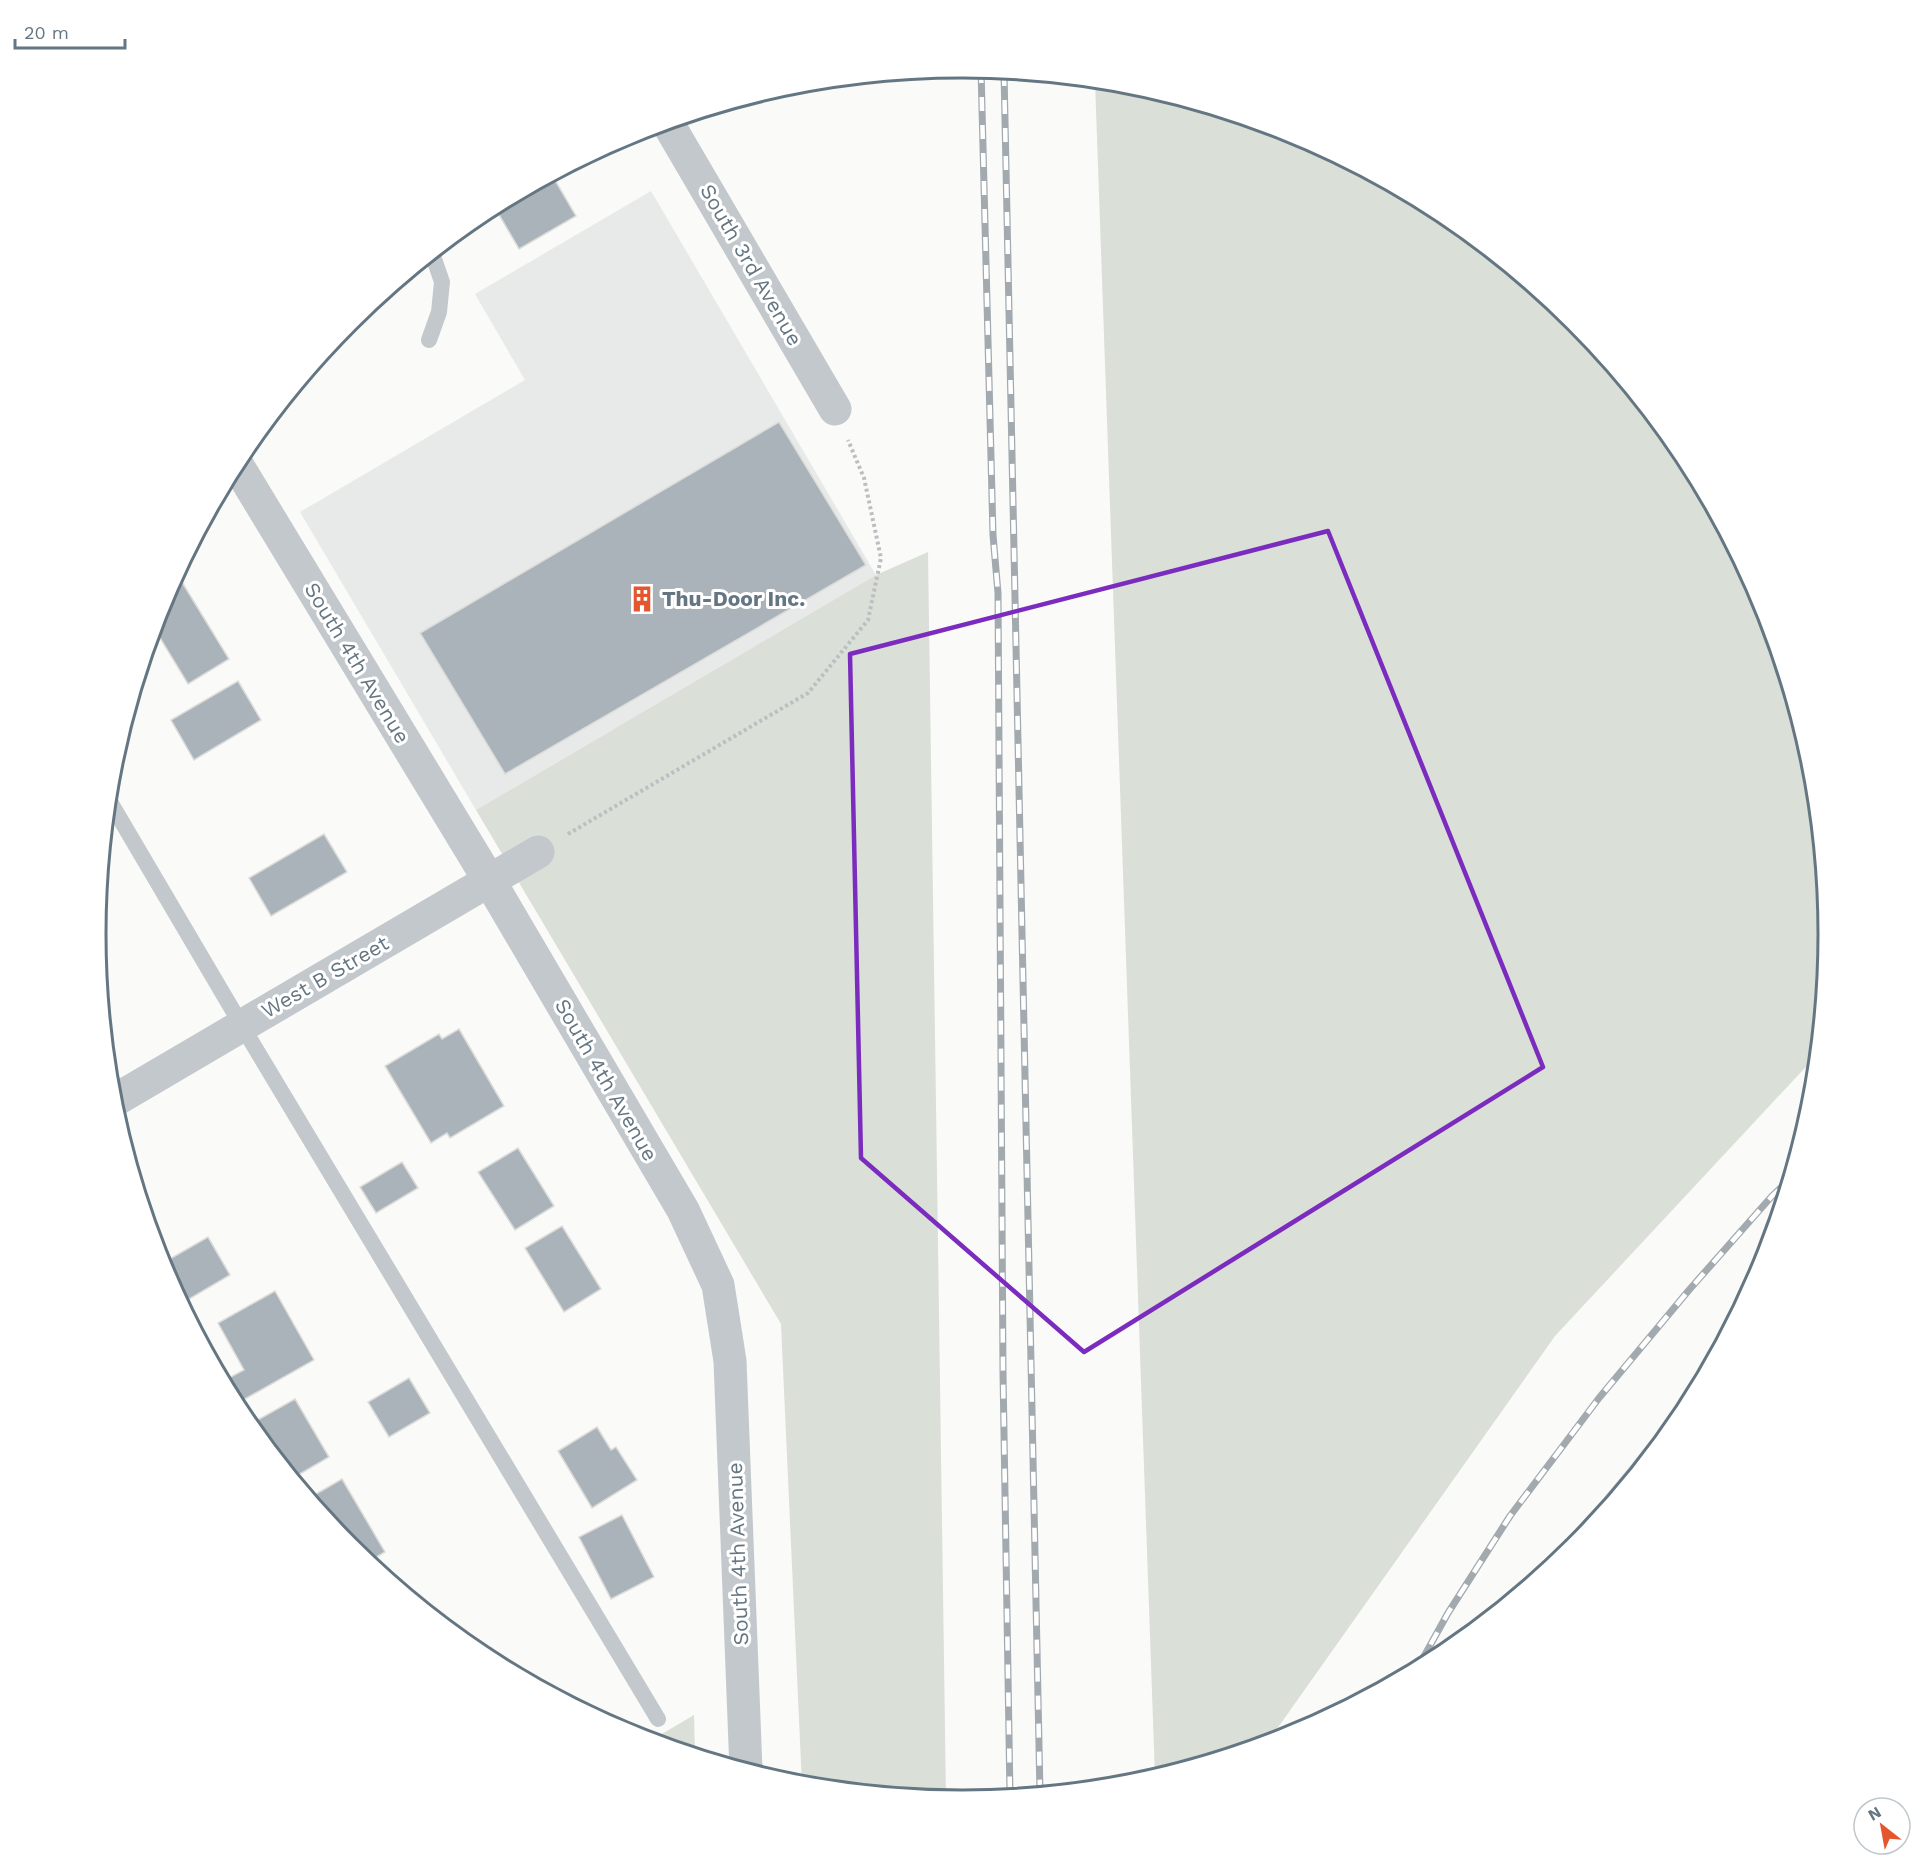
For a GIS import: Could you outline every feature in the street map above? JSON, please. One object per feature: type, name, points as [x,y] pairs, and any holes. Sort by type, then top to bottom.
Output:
[{"type":"street","name":"South 3rd Avenue","points":[[671,129],[835,408]]},
{"type":"street","name":"South 4th Avenue","points":[[242,472],[489,880],[683,1210],[717,1285],[730,1361],[746,1762]]},
{"type":"street","name":"West B Street","points":[[121,1097],[538,852]]},
{"type":"lane","points":[[429,340],[439,312],[442,282],[435,260]]},
{"type":"lane","points":[[115,810],[658,1719]]},
{"type":"path","points":[[538,852],[807,693],[868,620],[881,558],[864,478],[835,408]]},
{"type":"highlighted area","points":[[1328,531],[1543,1067],[1084,1352],[861,1158],[850,654]]},
{"type":"shaded area","points":[[1095,88],[1184,107],[1237,123],[1341,166],[1390,193],[1438,222],[1526,290],[1606,370],[1674,458],[1703,506],[1730,555],[1773,659],[1802,767],[1811,822],[1818,934],[1816,990],[1808,1065],[1555,1336],[1276,1730],[1237,1745],[1155,1768]]},
{"type":"shaded area","points":[[651,191],[876,575],[476,810],[300,512],[525,380],[475,294]]},
{"type":"shaded area","points":[[928,552],[946,1789],[850,1783],[802,1775],[781,1324],[476,810],[876,575]]},
{"type":"shaded area","points":[[1660,1429],[1606,1498],[1585,1520]]},
{"type":"shaded area","points":[[694,1715],[695,1747],[660,1735]]},
{"type":"building","points":[[556,181],[576,216],[519,249],[499,214]]},
{"type":"building","name":"Thu-Door Inc.","points":[[779,422],[866,565],[505,774],[420,633]]},
{"type":"building","points":[[182,582],[229,659],[188,684],[159,637]]},
{"type":"building","points":[[238,681],[261,720],[194,760],[171,720]]},
{"type":"building","points":[[324,834],[347,872],[271,916],[249,878]]},
{"type":"building","points":[[459,1029],[504,1106],[450,1138],[447,1133],[431,1143],[385,1066],[439,1034],[442,1039]]},
{"type":"building","points":[[518,1148],[554,1206],[515,1230],[478,1172]]},
{"type":"building","points":[[402,1162],[418,1188],[376,1213],[360,1187]]},
{"type":"building","points":[[562,1226],[601,1289],[564,1312],[525,1248]]},
{"type":"building","points":[[208,1237],[230,1275],[188,1300],[170,1259]]},
{"type":"building","points":[[275,1291],[314,1360],[244,1400],[230,1377],[244,1370],[218,1323]]},
{"type":"building","points":[[409,1378],[430,1413],[389,1437],[368,1402]]},
{"type":"building","points":[[295,1399],[329,1457],[299,1475],[257,1420]]},
{"type":"building","points":[[597,1427],[611,1450],[616,1447],[637,1480],[592,1508],[558,1451]]},
{"type":"building","points":[[342,1479],[385,1552],[376,1557],[315,1494]]},
{"type":"building","points":[[622,1515],[654,1577],[611,1599],[579,1537]]},
{"type":"railway","points":[[981,79],[993,535],[998,593],[1003,1372],[1010,1788]]},
{"type":"railway","points":[[1004,80],[1040,1786]]},
{"type":"railway","points":[[1426,1654],[1448,1613],[1510,1516],[1599,1398],[1689,1290],[1779,1190]]},
{"type":"place","name":"Thu-Door Inc.","points":[[642,599]]}]
